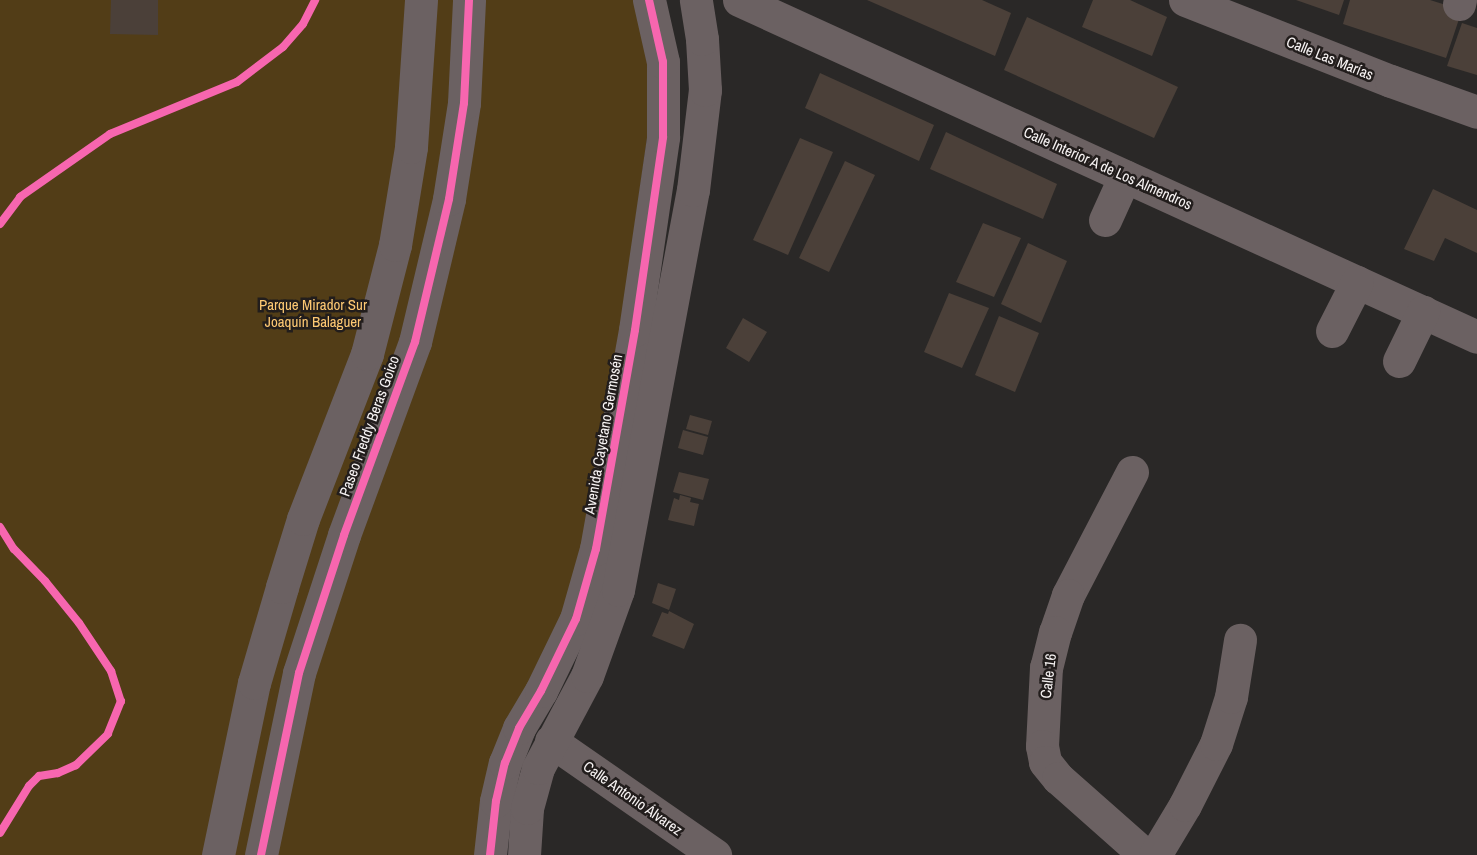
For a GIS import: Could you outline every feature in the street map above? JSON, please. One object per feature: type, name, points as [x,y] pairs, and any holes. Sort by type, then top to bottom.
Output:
[{"type":"street","name":"Paseo Freddy Beras Goico","points":[[218,855],[254,683],[303,519],[367,354],[394,245],[411,147],[421,0]]},
{"type":"street","name":"Paseo Freddy Beras Goico","points":[[261,855],[299,673],[344,535],[415,342],[449,199],[464,103],[469,0]]},
{"type":"street","name":"Avenida Cayetano Germosén","points":[[490,855],[496,801],[505,763],[519,728],[541,692],[576,619],[596,549],[635,330],[663,137],[663,62],[648,0]]},
{"type":"street","points":[[524,855],[527,808],[538,768],[587,676],[618,590],[693,190],[705,90],[702,39],[696,0]]},
{"type":"street","name":"Calle Interior A de Los Almendros","points":[[739,0],[1477,337]]},
{"type":"street","name":"Calle Las Marías","points":[[1185,0],[1391,81],[1477,112]]},
{"type":"street","points":[[1105,220],[1125,176]]},
{"type":"street","points":[[1332,331],[1357,282]]},
{"type":"street","points":[[1400,361],[1423,312]]},
{"type":"street","name":"Calle 16","points":[[1132,472],[1068,595],[1055,632],[1046,668],[1042,746],[1045,762],[1058,778],[1145,855]]},
{"type":"street","points":[[303,519],[344,535]]},
{"type":"street","points":[[1155,855],[1185,805],[1216,744],[1231,697],[1240,640]]},
{"type":"street","name":"Calle Antonio Álvarez","points":[[551,741],[715,855]]},
{"type":"green space","name":"Parque Mirador Sur Joaquín Balaguer","points":[[0,0],[636,0],[653,96],[584,588],[481,855],[0,855]]},
{"type":"building","points":[[111,0],[158,0],[158,35],[110,34]]},
{"type":"building","points":[[867,0],[982,0],[1011,13],[995,56]]},
{"type":"building","points":[[1093,0],[1130,0],[1167,17],[1152,56],[1082,27]]},
{"type":"building","points":[[1296,0],[1344,0],[1339,15]]},
{"type":"building","points":[[1350,0],[1430,0],[1462,10],[1446,58],[1343,24]]},
{"type":"building","points":[[1027,17],[1178,87],[1154,138],[1004,70]]},
{"type":"building","points":[[1462,23],[1477,28],[1477,75],[1447,66]]},
{"type":"building","points":[[820,73],[934,125],[919,161],[805,108]]},
{"type":"building","points":[[946,132],[1057,184],[1043,219],[930,169]]},
{"type":"building","points":[[800,138],[833,152],[788,255],[753,240]]},
{"type":"building","points":[[845,161],[875,175],[829,272],[799,258]]},
{"type":"building","points":[[1433,189],[1477,210],[1477,253],[1445,238],[1434,261],[1404,249]]},
{"type":"building","points":[[983,223],[1021,238],[994,297],[956,282]]},
{"type":"building","points":[[1028,243],[1067,261],[1041,323],[1001,304]]},
{"type":"building","points":[[949,293],[989,308],[962,368],[924,352]]},
{"type":"building","points":[[999,316],[1039,333],[1015,392],[975,375]]},
{"type":"building","points":[[743,318],[767,332],[749,362],[726,348]]},
{"type":"building","points":[[690,415],[712,421],[708,435],[686,429]]},
{"type":"building","points":[[683,430],[708,437],[703,455],[678,448]]},
{"type":"building","points":[[679,472],[709,479],[703,500],[673,492]]},
{"type":"building","points":[[680,495],[691,498],[690,502],[699,504],[694,526],[668,520],[674,498],[679,500]]},
{"type":"building","points":[[658,583],[676,589],[669,610],[652,603]]},
{"type":"building","points":[[669,611],[694,624],[684,649],[652,636],[662,612],[668,614]]},
{"type":"cycle path","points":[[0,224],[20,197],[110,134],[237,82],[283,47],[303,24],[315,0]]},
{"type":"cycle path","points":[[261,855],[299,673],[344,535],[415,342],[449,199],[464,103],[469,0]]},
{"type":"cycle path","points":[[490,855],[496,801],[505,763],[519,728],[541,691],[576,619],[596,549],[635,330],[663,137],[663,62],[649,0]]},
{"type":"cycle path","points":[[0,527],[14,549],[45,581],[79,623],[111,671],[121,701],[108,734],[76,765],[58,773],[39,776],[29,786],[0,833]]}]
